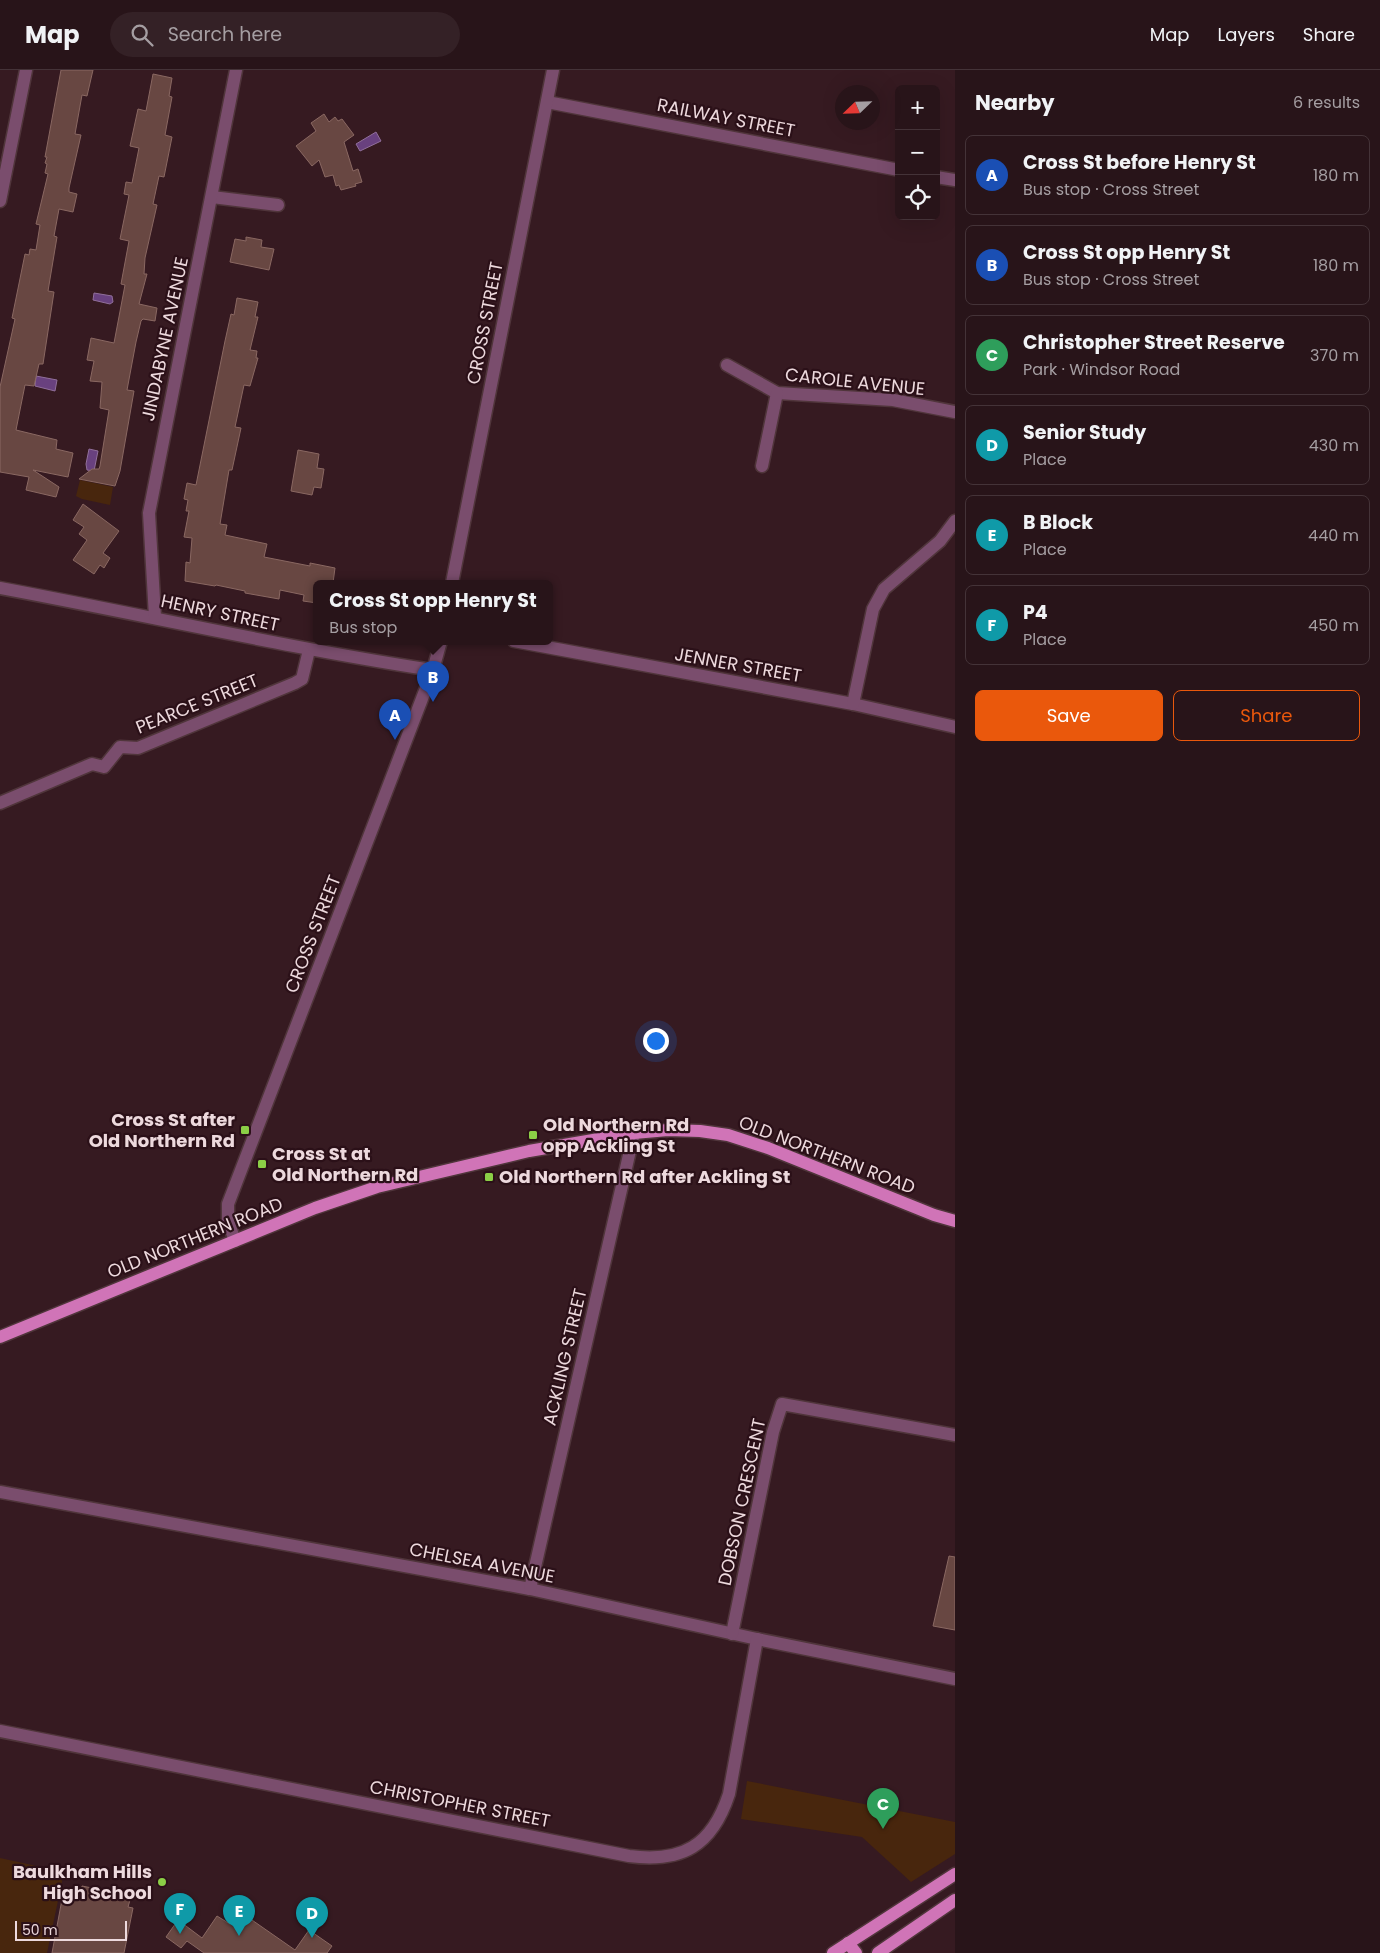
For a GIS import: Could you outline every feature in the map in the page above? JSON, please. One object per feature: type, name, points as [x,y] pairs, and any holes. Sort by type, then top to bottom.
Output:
[{"type":"main road","name":"OLD NORTHERN ROAD","points":[[0,1337],[315,1208],[377,1187],[520,1153],[634,1133],[668,1130],[700,1131],[728,1135],[768,1148],[934,1215],[955,1221]]},
{"type":"main road","points":[[833,1953],[852,1948],[955,1874]]},
{"type":"main road","points":[[878,1953],[955,1900]]},
{"type":"street","points":[[0,200],[26,70]]},
{"type":"street","name":"JINDABYNE AVENUE","points":[[155,616],[149,513],[236,70]]},
{"type":"street","name":"CROSS STREET","points":[[453,580],[553,70]]},
{"type":"street","name":"RAILWAY STREET","points":[[547,102],[895,169]]},
{"type":"street","points":[[940,178],[955,180]]},
{"type":"street","points":[[212,197],[278,205]]},
{"type":"street","name":"CAROLE AVENUE","points":[[727,365],[777,393],[893,400],[955,412]]},
{"type":"street","points":[[762,466],[777,393]]},
{"type":"street","points":[[853,704],[873,609],[884,589],[897,575],[940,541],[955,521]]},
{"type":"street","name":"HENRY STREET","points":[[0,588],[155,616],[309,650],[433,670]]},
{"type":"street","name":"CROSS STREET","points":[[235,1241],[227,1215],[231,1195],[433,670],[440,645]]},
{"type":"street","name":"JENNER STREET","points":[[536,645],[853,704],[955,727]]},
{"type":"street","name":"PEARCE STREET","points":[[0,803],[92,764],[104,767],[120,748],[138,748],[295,683],[302,678],[309,650]]},
{"type":"street","name":"ACKLING STREET","points":[[530,1589],[634,1133]]},
{"type":"street","name":"DOBSON CRESCENT","points":[[732,1634],[773,1432],[782,1404],[955,1435]]},
{"type":"street","name":"CHELSEA AVENUE","points":[[0,1492],[530,1589],[732,1634],[955,1679]]},
{"type":"street","name":"CHRISTOPHER STREET","points":[[0,1731],[652,1859],[668,1857],[688,1851],[722,1817],[729,1794],[756,1639]]},
{"type":"shaded area","points":[[376,132],[381,141],[360,151],[356,144]]},
{"type":"shaded area","points":[[94,293],[112,296],[113,302],[110,304],[93,300]]},
{"type":"shaded area","points":[[36,376],[57,380],[55,391],[35,386]]},
{"type":"shaded area","points":[[89,449],[98,451],[94,471],[87,470],[86,464]]},
{"type":"shaded area","points":[[80,480],[113,487],[110,505],[76,496]]},
{"type":"shaded area","points":[[747,1781],[955,1822],[955,1854],[911,1882],[862,1837],[741,1819]]},
{"type":"shaded area","points":[[0,1858],[64,1872],[47,1953],[0,1953]]},
{"type":"building","points":[[61,70],[93,70],[87,96],[82,95],[75,134],[81,135],[69,188],[69,192],[77,194],[73,212],[59,209],[54,236],[57,237],[48,291],[54,292],[43,364],[39,364],[34,386],[25,385],[16,430],[57,440],[56,449],[73,453],[68,477],[33,470],[59,487],[56,497],[26,490],[29,477],[0,472],[0,387],[15,319],[12,318],[25,254],[29,255],[30,249],[36,250],[40,225],[36,224],[48,174],[45,173],[47,157],[45,157]]},
{"type":"building","points":[[153,74],[172,78],[169,96],[172,97],[165,135],[172,137],[164,177],[159,176],[153,204],[157,205],[145,258],[144,274],[147,274],[139,304],[157,308],[155,321],[143,319],[141,321],[136,342],[127,390],[134,391],[120,471],[115,486],[79,479],[92,469],[99,469],[109,410],[100,408],[102,382],[90,381],[94,361],[87,360],[91,338],[114,343],[125,285],[121,284],[129,241],[120,239],[129,195],[124,194],[126,182],[132,183],[139,148],[130,146],[138,109],[146,111]]},
{"type":"building","points":[[324,114],[329,122],[335,117],[338,121],[342,119],[354,135],[344,142],[353,171],[358,169],[362,182],[355,184],[356,186],[341,190],[339,185],[336,186],[333,175],[325,177],[319,160],[312,166],[296,146],[316,131],[311,123]]},
{"type":"building","points":[[246,237],[262,240],[261,247],[274,249],[269,270],[230,262],[235,239],[246,241]]},
{"type":"building","points":[[237,298],[258,302],[255,317],[258,317],[250,350],[257,351],[256,358],[258,358],[250,386],[244,385],[235,427],[241,428],[232,470],[229,470],[220,524],[227,525],[225,535],[267,544],[264,557],[310,566],[310,563],[335,568],[333,580],[313,580],[313,602],[303,601],[304,595],[280,590],[279,599],[245,593],[245,591],[216,585],[185,581],[186,562],[190,563],[192,538],[184,537],[189,511],[186,511],[188,500],[184,499],[187,483],[196,485],[231,314],[234,315]]},
{"type":"building","points":[[298,450],[319,454],[317,468],[324,469],[321,488],[314,487],[312,495],[291,491]]},
{"type":"building","points":[[83,504],[119,531],[103,553],[110,558],[104,568],[100,565],[94,574],[73,560],[87,540],[79,534],[84,527],[73,520]]},
{"type":"building","points":[[949,1556],[955,1557],[955,1630],[933,1626]]},
{"type":"building","points":[[82,1886],[117,1893],[116,1897],[130,1900],[128,1907],[133,1908],[124,1953],[52,1953],[63,1894],[71,1895],[73,1889],[81,1890]]},
{"type":"building","points":[[239,1911],[295,1950],[309,1930],[332,1946],[327,1953],[204,1953],[187,1941],[181,1948],[166,1937],[178,1920],[202,1938],[217,1916],[230,1924]]},
{"type":"place","name":"Cross St opp Henry St","points":[[433,702]]},
{"type":"place","name":"Cross St before Henry St","points":[[395,740]]},
{"type":"place","name":"Cross St after Old Northern Rd","points":[[245,1130]]},
{"type":"place","name":"Old Northern Rd opp Ackling St","points":[[533,1135]]},
{"type":"place","name":"Cross St at Old Northern Rd","points":[[262,1164]]},
{"type":"place","name":"Old Northern Rd after Ackling St","points":[[489,1177]]},
{"type":"place","name":"Christopher Street Reserve","points":[[883,1829]]},
{"type":"place","name":"Baulkham Hills High School","points":[[162,1882]]},
{"type":"place","name":"P4","points":[[180,1934]]},
{"type":"place","name":"B Block","points":[[239,1936]]},
{"type":"place","name":"Senior Study","points":[[312,1938]]}]
